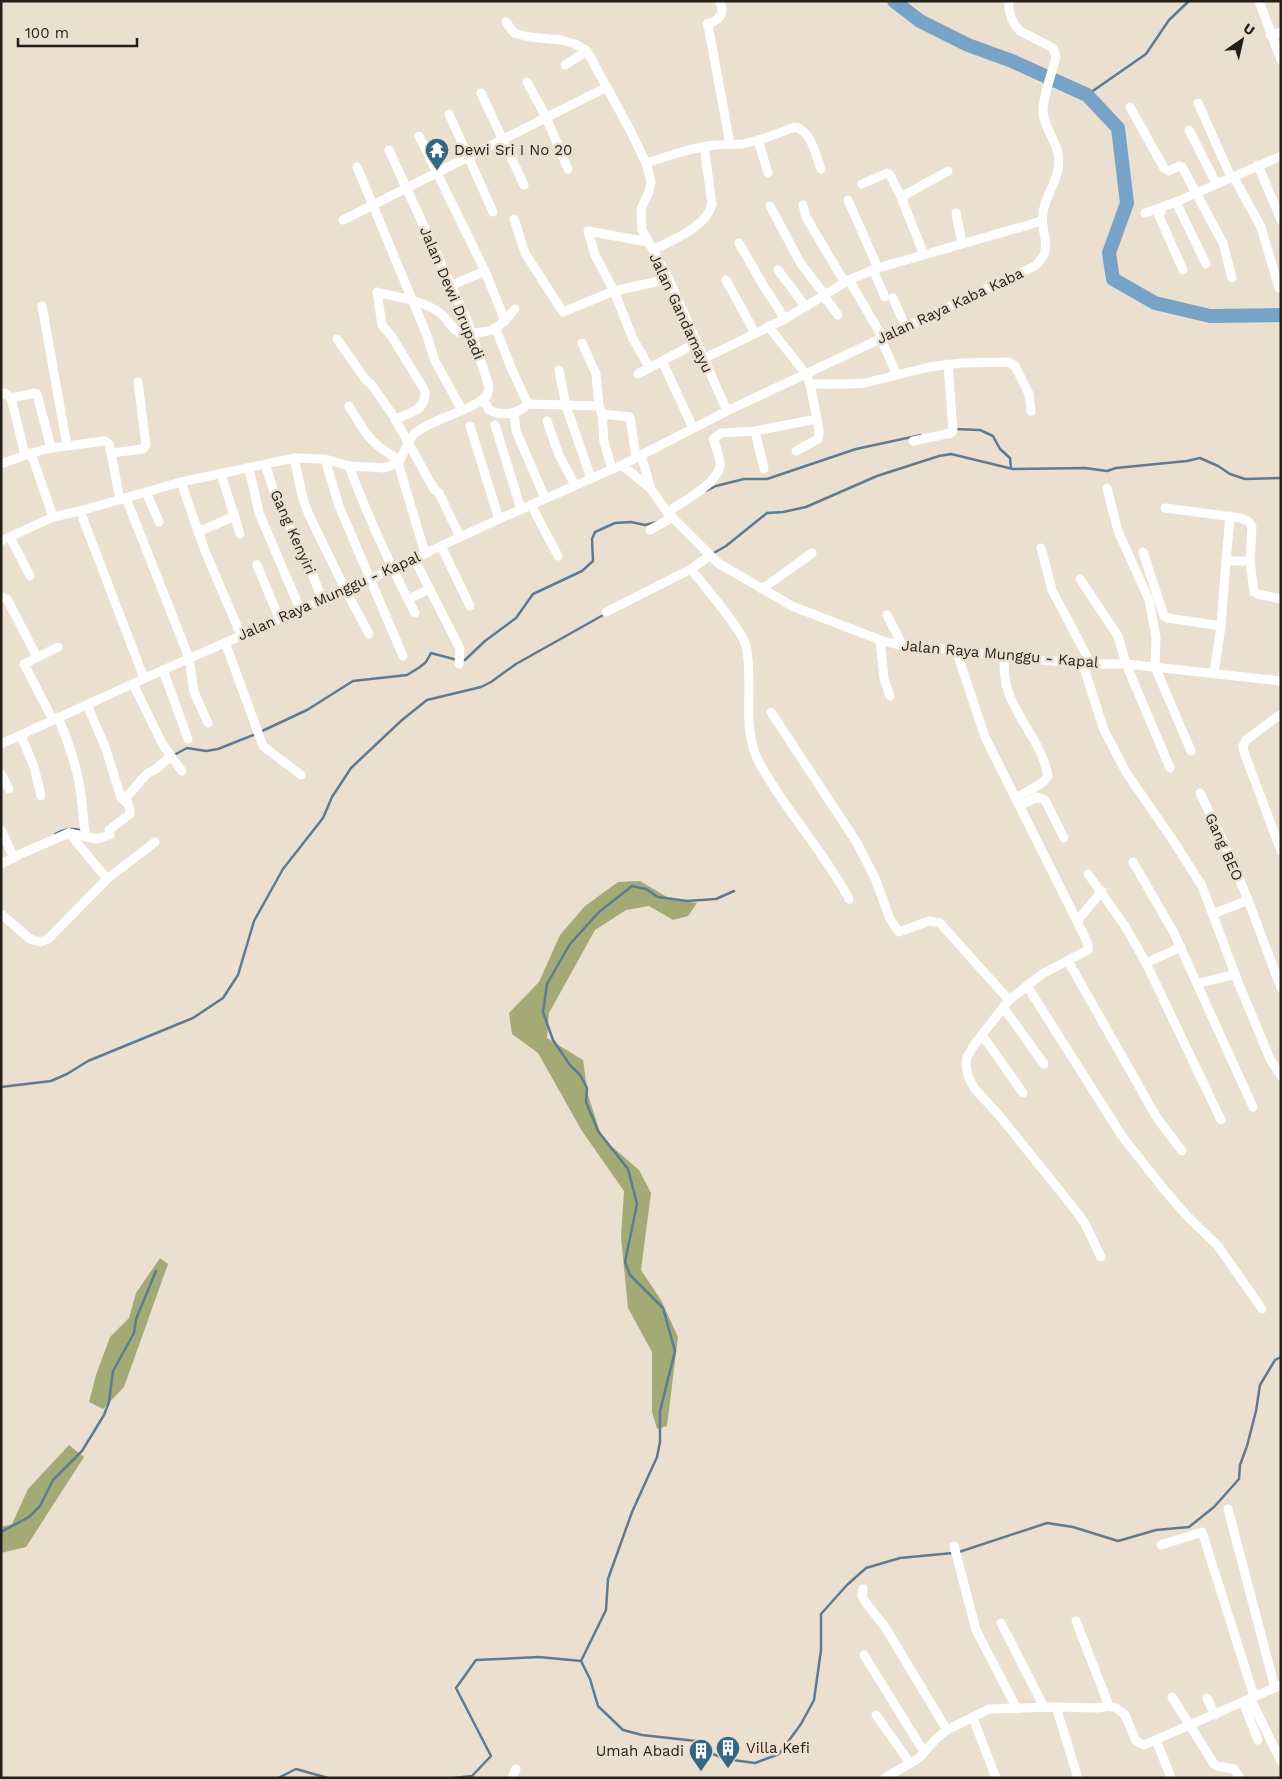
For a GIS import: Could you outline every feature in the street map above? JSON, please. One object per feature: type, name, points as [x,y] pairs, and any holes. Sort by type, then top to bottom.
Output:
[{"type":"street","points":[[720,1],[721,15],[711,24],[707,24],[730,144]]},
{"type":"street","name":"Jalan Raya Kaba Kaba","points":[[622,464],[715,417],[1034,266],[1042,257],[1046,245],[1042,221],[1045,204],[1055,184],[1059,165],[1056,146],[1043,111],[1056,57],[1053,48],[1020,31],[1016,27],[1008,9],[1009,1]]},
{"type":"street","points":[[1258,1],[1281,60]]},
{"type":"street","points":[[506,22],[514,33],[530,37],[560,40],[575,44],[587,51],[565,65]]},
{"type":"street","points":[[1270,34],[1281,32]]},
{"type":"street","name":"Jalan Gandamayu","points":[[587,51],[646,164],[650,181],[649,192],[641,209],[642,230],[669,279],[726,412]]},
{"type":"street","points":[[527,82],[546,117],[568,170]]},
{"type":"street","points":[[343,220],[607,87]]},
{"type":"street","points":[[481,93],[524,185]]},
{"type":"street","points":[[1198,103],[1232,176],[1261,227],[1279,288]]},
{"type":"street","points":[[1130,107],[1164,168],[1168,171],[1180,166],[1196,192],[1225,249],[1232,278]]},
{"type":"street","points":[[449,114],[493,212]]},
{"type":"street","points":[[646,164],[704,146],[743,144],[795,127],[800,128],[808,136],[822,170]]},
{"type":"street","points":[[1189,130],[1216,183]]},
{"type":"street","points":[[420,136],[485,270],[505,321]]},
{"type":"street","points":[[758,140],[768,173]]},
{"type":"street","points":[[650,368],[633,339],[614,291],[595,255],[588,231],[650,246],[694,227],[706,218],[711,211],[712,204],[704,146]]},
{"type":"street","name":"Jalan Dewi Drupadi","points":[[389,150],[471,332],[489,387],[487,396],[483,399]]},
{"type":"street","points":[[1146,212],[1176,202],[1281,156]]},
{"type":"street","points":[[1258,165],[1281,220]]},
{"type":"street","points":[[357,167],[414,302],[436,361],[462,410]]},
{"type":"street","points":[[902,197],[948,170]]},
{"type":"street","points":[[862,184],[889,174],[902,197],[924,255]]},
{"type":"street","points":[[848,200],[876,269],[906,328]]},
{"type":"street","points":[[1176,202],[1206,264]]},
{"type":"street","points":[[803,205],[806,218],[882,339],[897,375]]},
{"type":"street","points":[[770,206],[801,264],[838,315]]},
{"type":"street","points":[[1160,208],[1159,216],[1183,270]]},
{"type":"street","points":[[956,213],[962,243]]},
{"type":"street","points":[[514,219],[525,253],[564,312],[614,291],[669,279]]},
{"type":"street","points":[[703,359],[785,319],[847,282],[876,269],[1042,221]]},
{"type":"street","points":[[739,243],[785,319]]},
{"type":"street","points":[[450,286],[485,270]]},
{"type":"street","points":[[778,270],[806,307]]},
{"type":"street","points":[[726,280],[754,333]]},
{"type":"street","points":[[395,420],[421,407],[425,398],[425,391],[392,337],[382,325],[377,292],[414,302],[440,313],[460,333],[490,332],[496,329],[515,310]]},
{"type":"street","points":[[42,306],[67,446]]},
{"type":"street","points":[[768,326],[806,374],[810,384],[819,431],[818,439],[796,451]]},
{"type":"street","points":[[496,329],[528,404]]},
{"type":"street","points":[[337,339],[366,380],[372,385],[395,420],[434,489],[439,493],[460,537]]},
{"type":"street","points":[[582,343],[596,374],[604,442],[612,469]]},
{"type":"street","points":[[638,374],[696,344]]},
{"type":"street","points":[[662,361],[693,428]]},
{"type":"street","points":[[810,384],[865,383],[948,364],[986,362],[1013,364],[1029,394],[1031,412]]},
{"type":"street","points":[[913,441],[925,437],[950,434],[953,428],[948,364]]},
{"type":"street","points":[[559,370],[566,406],[590,478]]},
{"type":"street","points":[[111,453],[143,449],[146,446],[138,382]]},
{"type":"street","points":[[1,394],[5,393],[11,398],[28,454],[54,517]]},
{"type":"street","points":[[11,398],[37,394],[51,448]]},
{"type":"street","points":[[30,576],[6,539],[54,517],[181,482],[294,458],[325,459],[350,466],[384,468],[399,462],[413,434],[440,418],[462,410],[483,399],[489,410],[504,415],[515,415],[528,404],[601,410]]},
{"type":"street","points":[[349,406],[368,437],[399,462],[426,553]]},
{"type":"street","name":"Jalan Raya Munggu - Kapal","points":[[601,410],[630,417],[638,456],[651,489],[669,515],[718,563],[792,606],[880,640],[903,646],[1086,663],[1126,664],[1281,681]]},
{"type":"street","points":[[515,415],[516,431],[546,498]]},
{"type":"street","points":[[715,417],[721,433]]},
{"type":"street","points":[[650,530],[714,478],[721,464],[713,439],[721,433],[755,431],[817,419]]},
{"type":"street","points":[[547,421],[559,455],[576,485]]},
{"type":"street","points":[[495,425],[521,509]]},
{"type":"street","points":[[470,426],[498,519]]},
{"type":"street","points":[[755,431],[764,469]]},
{"type":"street","points":[[1,464],[51,448],[105,441],[109,444],[123,499],[189,658],[194,692],[208,723]]},
{"type":"street","points":[[294,458],[305,506],[345,590],[369,634]]},
{"type":"street","points":[[325,459],[339,506],[403,656]]},
{"type":"street","name":"Gang Kenyiri","points":[[265,464],[279,508],[309,566],[322,599]]},
{"type":"street","name":"Jalan Raya Munggu - Kapal","points":[[1,744],[622,464],[651,489]]},
{"type":"street","points":[[350,466],[364,505],[392,569],[415,613]]},
{"type":"street","points":[[249,468],[259,513],[300,609]]},
{"type":"street","points":[[221,474],[240,534]]},
{"type":"street","points":[[181,482],[198,532],[241,635]]},
{"type":"street","points":[[1107,488],[1118,531],[1148,600],[1156,637],[1155,667],[1191,751]]},
{"type":"street","points":[[146,492],[160,522]]},
{"type":"street","points":[[531,505],[558,556]]},
{"type":"street","points":[[1165,508],[1244,519],[1250,524],[1252,532],[1250,561],[1254,592],[1281,600]]},
{"type":"street","points":[[80,511],[130,637],[144,678]]},
{"type":"street","points":[[198,532],[234,516]]},
{"type":"street","points":[[1214,673],[1221,626],[1230,516]]},
{"type":"street","points":[[441,546],[470,606]]},
{"type":"street","points":[[1041,548],[1052,590],[1086,663],[1104,730],[1126,772],[1202,886],[1270,1060],[1281,1076]]},
{"type":"street","points":[[1143,552],[1164,616],[1221,626]]},
{"type":"street","points":[[762,589],[812,553]]},
{"type":"street","points":[[606,612],[691,569],[709,556]]},
{"type":"street","points":[[414,558],[460,649],[460,664]]},
{"type":"street","points":[[1226,561],[1250,561]]},
{"type":"street","points":[[257,565],[279,618]]},
{"type":"street","points":[[691,569],[744,640],[749,673],[750,736],[756,755],[796,820],[836,874],[850,899]]},
{"type":"street","points":[[1080,579],[1118,636],[1126,664],[1170,768]]},
{"type":"street","points":[[408,599],[430,589]]},
{"type":"street","points":[[1,597],[7,599],[37,657]]},
{"type":"street","points":[[887,615],[903,646]]},
{"type":"street","points":[[880,640],[884,679],[890,696]]},
{"type":"street","points":[[225,642],[263,746],[301,776]]},
{"type":"street","points":[[58,647],[24,664],[56,719],[72,753],[79,780],[82,821],[86,837]]},
{"type":"street","points":[[956,650],[985,737],[1077,921],[1088,947],[1085,952],[1042,974],[1006,1004],[967,1057],[968,1076],[974,1088],[998,1114],[1080,1217],[1101,1257]]},
{"type":"street","points":[[1004,656],[1005,680],[1008,692],[1039,749],[1048,776],[1042,784],[1018,802]]},
{"type":"street","points":[[163,670],[188,739]]},
{"type":"street","points":[[133,684],[147,715],[170,757],[182,771]]},
{"type":"street","points":[[1,864],[69,833],[98,839],[107,836],[110,834],[109,830],[130,814],[130,807],[121,798],[106,749],[87,705]]},
{"type":"street","points":[[771,712],[857,843],[875,878],[890,919],[899,932],[929,921],[940,923],[1006,1004],[1044,1064]]},
{"type":"street","points":[[1281,714],[1250,736],[1243,746],[1281,851]]},
{"type":"street","points":[[21,735],[34,767],[41,796]]},
{"type":"street","points":[[127,802],[126,798],[143,778],[170,757]]},
{"type":"street","points":[[1,774],[10,789]]},
{"type":"street","name":"Gang BEO","points":[[1200,793],[1248,900],[1281,988]]},
{"type":"street","points":[[1018,802],[1037,798],[1045,800],[1064,838]]},
{"type":"street","points":[[1,830],[14,858]]},
{"type":"street","points":[[69,833],[106,879]]},
{"type":"street","points":[[1,914],[30,939],[40,942],[48,939],[106,879],[155,842]]},
{"type":"street","points":[[1133,862],[1181,946],[1253,1107]]},
{"type":"street","points":[[1088,874],[1126,926],[1221,1120]]},
{"type":"street","points":[[1077,921],[1102,891]]},
{"type":"street","points":[[1213,914],[1248,900]]},
{"type":"street","points":[[1146,964],[1181,946]]},
{"type":"street","points":[[1068,961],[1157,1118],[1182,1151]]},
{"type":"street","points":[[1197,984],[1235,974]]},
{"type":"street","points":[[1026,986],[1122,1136],[1180,1208],[1218,1246],[1262,1308]]},
{"type":"street","points":[[982,1035],[1023,1093]]},
{"type":"street","points":[[886,1778],[919,1758],[947,1730],[989,1709],[1097,1708],[1109,1706],[1121,1710],[1136,1741],[1144,1745],[1278,1686],[1228,1509]]},
{"type":"street","points":[[1161,1545],[1202,1532],[1249,1699],[1258,1740]]},
{"type":"street","points":[[954,1546],[976,1630],[1017,1709]]},
{"type":"street","points":[[862,1589],[862,1595],[866,1603],[885,1627],[947,1730]]},
{"type":"street","points":[[1076,1621],[1109,1706]]},
{"type":"street","points":[[1001,1623],[1044,1707]]},
{"type":"street","points":[[864,1655],[924,1752]]},
{"type":"street","points":[[1172,1697],[1214,1764],[1234,1769],[1240,1778]]},
{"type":"street","points":[[1208,1698],[1215,1714]]},
{"type":"street","points":[[1249,1699],[1281,1761]]},
{"type":"street","points":[[1056,1707],[1078,1778]]},
{"type":"street","points":[[876,1715],[910,1763]]},
{"type":"street","points":[[973,1718],[996,1778]]},
{"type":"street","points":[[1156,1740],[1170,1775]]},
{"type":"green space","points":[[640,881],[672,900],[697,903],[688,916],[673,920],[649,906],[626,910],[595,930],[549,1013],[547,1038],[583,1060],[588,1095],[602,1138],[639,1170],[651,1193],[641,1270],[661,1300],[678,1337],[667,1426],[657,1429],[652,1412],[652,1352],[628,1308],[621,1237],[624,1191],[582,1131],[538,1053],[512,1034],[509,1013],[539,982],[560,935],[585,906],[618,882]]},
{"type":"green space","points":[[160,1258],[168,1264],[124,1387],[103,1409],[89,1402],[96,1375],[110,1337],[129,1318],[136,1293]]},
{"type":"green space","points":[[69,1445],[84,1457],[26,1547],[1,1553],[1,1527],[12,1524],[28,1489]]},
{"type":"waterway","points":[[894,1],[920,21],[968,45],[1012,61],[1087,95],[1118,128],[1127,203],[1109,253],[1113,279],[1155,303],[1210,316],[1281,315]]},
{"type":"waterway","points":[[1087,95],[1146,54],[1169,20],[1189,1]]},
{"type":"waterway","points":[[954,429],[980,430],[993,436],[1000,449],[1010,458],[1011,468]]},
{"type":"waterway","points":[[706,491],[716,486],[744,479],[767,479],[856,449],[921,435]]},
{"type":"waterway","points":[[712,554],[726,546],[767,513],[806,507],[877,476],[939,456],[951,454],[1013,469],[1085,468],[1107,471],[1116,468],[1200,458],[1230,474],[1245,479],[1281,478]]},
{"type":"waterway","points":[[462,660],[465,660],[485,641],[516,618],[533,594],[582,571],[593,561],[592,539],[595,532],[615,523],[631,522],[645,525],[657,522]]},
{"type":"waterway","points":[[1,1087],[51,1081],[88,1061],[193,1018],[223,998],[238,975],[254,921],[283,869],[323,818],[332,797],[351,768],[402,720],[427,700],[481,687],[516,664],[605,614]]},
{"type":"waterway","points":[[260,732],[307,710],[353,681],[407,675],[426,662],[431,653],[457,660]]},
{"type":"waterway","points":[[174,755],[187,748],[206,751],[218,749],[256,734]]},
{"type":"waterway","points":[[55,834],[75,829],[82,831]]},
{"type":"waterway","points":[[581,1661],[606,1610],[608,1579],[632,1512],[657,1457],[660,1442],[660,1411],[675,1351],[663,1308],[630,1275],[625,1262],[637,1204],[628,1169],[598,1131],[586,1102],[587,1088],[580,1075],[570,1065],[553,1040],[543,1012],[547,984],[570,944],[599,912],[632,886],[646,889],[658,897],[687,901],[716,899],[734,891]]},
{"type":"waterway","points":[[1,1532],[29,1517],[40,1506],[53,1480],[82,1451],[104,1415],[109,1402],[113,1371],[134,1333],[136,1319],[156,1271]]},
{"type":"waterway","points":[[959,1552],[1047,1523],[1073,1527],[1118,1541],[1156,1530],[1189,1527],[1214,1507],[1239,1479],[1240,1465],[1256,1411],[1260,1385],[1275,1360],[1281,1357]]},
{"type":"waterway","points":[[454,1778],[472,1776],[491,1756],[456,1688],[476,1660],[539,1657],[581,1661],[590,1679],[598,1706],[623,1730],[642,1735],[696,1741],[701,1749],[725,1759],[755,1763],[779,1754],[801,1724],[814,1700],[821,1650],[821,1614],[847,1585],[866,1568],[900,1558],[953,1553]]},
{"type":"waterway","points":[[278,1778],[296,1769],[328,1778]]},
{"type":"place","name":"Dewi Sri I No 20","points":[[437,171]]},
{"type":"place","name":"Villa Kefi","points":[[728,1769]]},
{"type":"place","name":"Umah Abadi","points":[[701,1772]]}]
